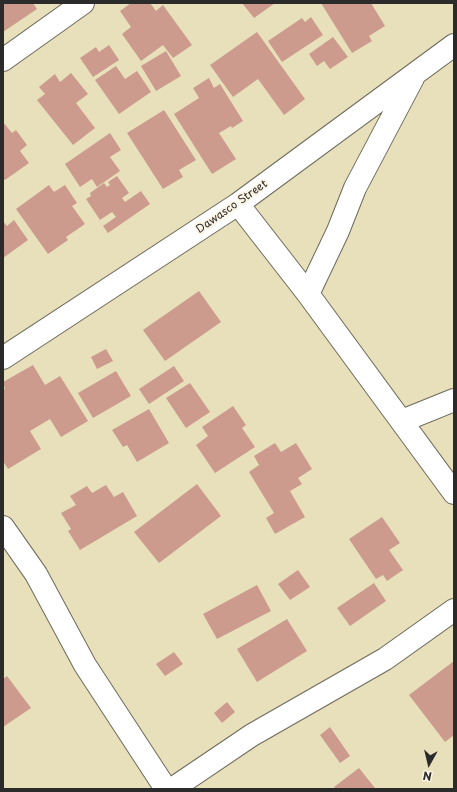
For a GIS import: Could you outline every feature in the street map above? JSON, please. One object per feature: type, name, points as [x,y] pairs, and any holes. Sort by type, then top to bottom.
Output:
[{"type":"street","points":[[3,60],[59,9],[82,3]]},
{"type":"street","name":"Dawasco Street","points":[[3,358],[238,204],[454,46]]},
{"type":"street","points":[[308,294],[338,231],[355,188],[415,74]]},
{"type":"street","points":[[238,204],[308,294],[454,493]]},
{"type":"street","points":[[402,421],[454,400]]},
{"type":"street","points":[[3,527],[36,574],[85,665],[166,789]]},
{"type":"street","points":[[172,789],[252,736],[385,658],[454,610]]},
{"type":"building","points":[[3,3],[33,3],[37,9],[3,32]]},
{"type":"building","points":[[131,3],[150,3],[156,11],[163,5],[192,45],[173,58],[163,45],[141,61],[122,34],[131,27],[120,11]]},
{"type":"building","points":[[242,3],[275,3],[254,18]]},
{"type":"building","points":[[321,3],[371,3],[385,26],[369,36],[372,41],[352,53]]},
{"type":"building","points":[[311,17],[323,35],[282,62],[268,41],[302,18],[305,22]]},
{"type":"building","points":[[257,32],[305,99],[284,115],[258,79],[233,97],[210,65]]},
{"type":"building","points":[[333,37],[348,57],[330,69],[324,61],[317,66],[309,54]]},
{"type":"building","points":[[109,45],[119,60],[93,77],[80,58],[96,47],[99,52]]},
{"type":"building","points":[[166,51],[181,76],[156,91],[141,66]]},
{"type":"building","points":[[116,66],[125,79],[137,71],[151,92],[119,114],[95,80]]},
{"type":"building","points":[[71,73],[88,94],[76,103],[95,128],[73,145],[37,100],[45,94],[39,87],[55,74],[60,82]]},
{"type":"building","points":[[209,78],[214,88],[220,84],[243,121],[232,128],[231,126],[219,133],[236,159],[212,174],[174,114],[199,98],[193,88]]},
{"type":"building","points":[[164,110],[196,160],[179,170],[183,177],[163,189],[127,133]]},
{"type":"building","points":[[3,122],[12,133],[16,130],[27,145],[20,151],[29,163],[5,180],[3,178]]},
{"type":"building","points":[[110,133],[121,150],[110,157],[120,171],[97,187],[92,179],[80,187],[65,164]]},
{"type":"building","points":[[117,176],[129,193],[122,198],[125,202],[141,191],[150,204],[108,233],[103,226],[116,217],[112,212],[100,220],[86,199],[91,196],[90,193],[104,183],[107,187],[110,185],[108,182]]},
{"type":"building","points":[[49,185],[54,192],[65,185],[77,203],[72,206],[85,224],[66,237],[68,240],[48,254],[16,209]]},
{"type":"building","points":[[14,220],[28,240],[3,258],[3,221],[7,226]]},
{"type":"building","points":[[199,291],[221,322],[165,361],[143,330]]},
{"type":"building","points":[[106,349],[113,361],[97,369],[91,357]]},
{"type":"building","points":[[33,365],[45,385],[60,376],[88,421],[61,437],[50,419],[30,431],[41,449],[8,469],[3,461],[3,390],[5,389],[3,382]]},
{"type":"building","points":[[174,366],[184,381],[149,404],[139,389]]},
{"type":"building","points":[[116,371],[131,396],[93,418],[78,393]]},
{"type":"building","points":[[190,383],[210,412],[186,428],[166,398]]},
{"type":"building","points":[[233,406],[246,425],[242,428],[255,447],[215,473],[196,445],[208,436],[202,427]]},
{"type":"building","points":[[149,409],[169,443],[137,462],[127,445],[123,447],[112,430]]},
{"type":"building","points":[[275,443],[281,452],[296,443],[312,469],[298,478],[302,484],[290,491],[305,517],[275,534],[266,518],[274,513],[249,472],[259,465],[254,456]]},
{"type":"building","points":[[197,484],[221,516],[159,563],[134,532]]},
{"type":"building","points":[[106,485],[114,497],[123,492],[137,516],[80,550],[68,531],[71,529],[61,513],[76,505],[70,496],[87,486],[92,493]]},
{"type":"building","points":[[382,517],[400,543],[389,550],[403,570],[387,581],[383,575],[376,579],[349,539]]},
{"type":"building","points":[[298,570],[310,587],[290,600],[278,584]]},
{"type":"building","points":[[374,583],[386,601],[350,626],[337,608]]},
{"type":"building","points":[[257,585],[271,611],[217,639],[203,614]]},
{"type":"building","points":[[287,619],[307,651],[257,682],[237,649]]},
{"type":"building","points":[[174,652],[183,664],[165,676],[156,664]]},
{"type":"building","points":[[454,661],[454,735],[445,742],[409,695]]},
{"type":"building","points":[[7,676],[31,708],[3,727],[3,679]]},
{"type":"building","points":[[227,702],[235,712],[222,723],[214,713]]},
{"type":"building","points":[[330,727],[350,756],[340,763],[320,735]]},
{"type":"building","points":[[359,768],[375,788],[336,789],[334,787]]}]
